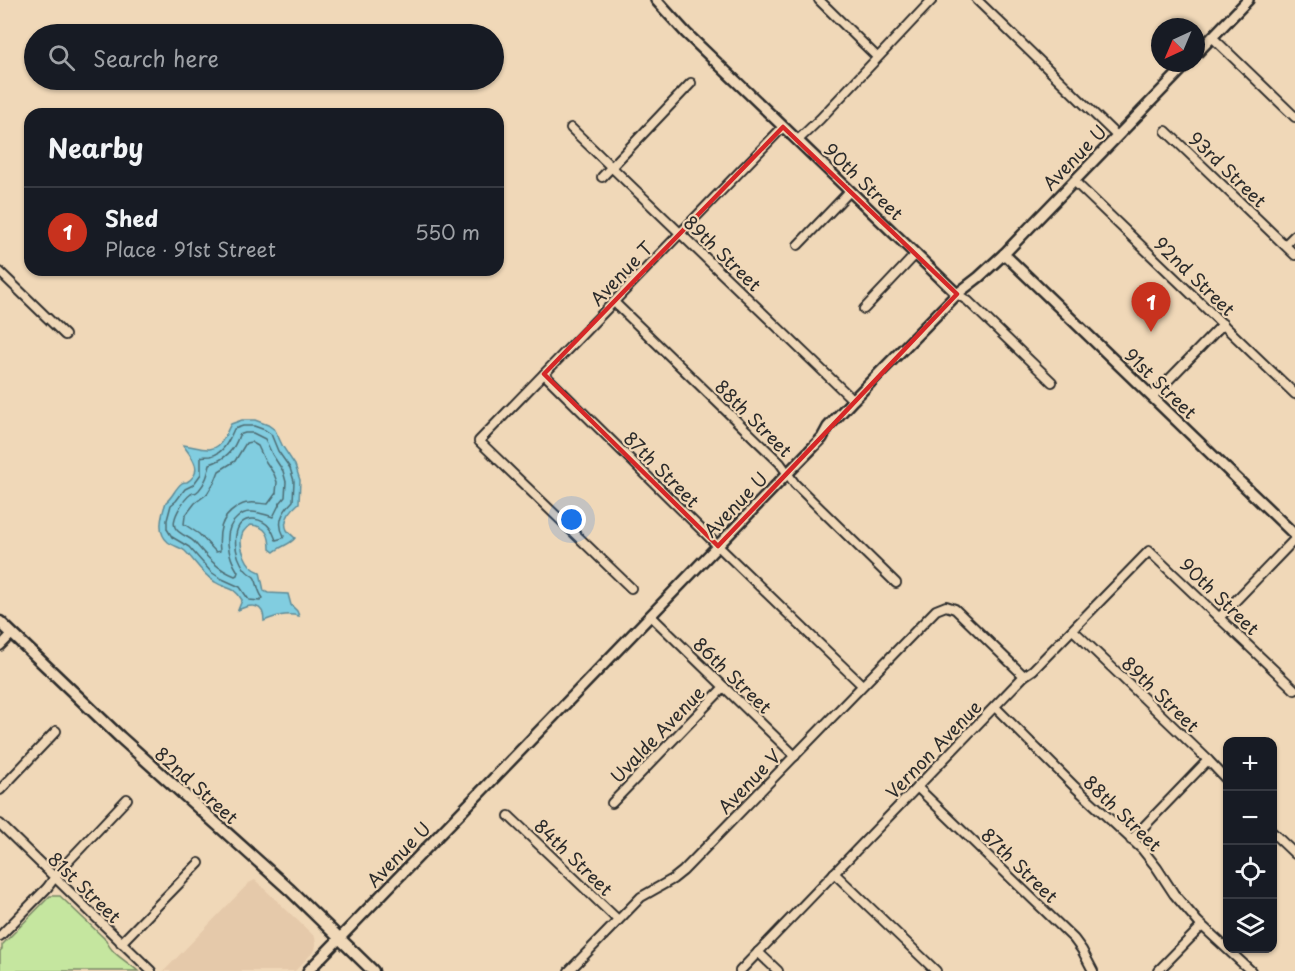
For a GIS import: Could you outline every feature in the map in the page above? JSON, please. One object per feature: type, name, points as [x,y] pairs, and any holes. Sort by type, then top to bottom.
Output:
[{"type":"main road","name":"82nd Street","points":[[0,622],[134,750],[283,884],[373,971]]},
{"type":"street","name":"90th Street","points":[[656,0],[686,33],[783,127],[1052,382]]},
{"type":"street","points":[[819,0],[877,57]]},
{"type":"street","points":[[798,140],[932,0]]},
{"type":"street","points":[[977,0],[1117,136]]},
{"type":"street","points":[[1205,44],[1248,0]]},
{"type":"street","points":[[1212,37],[1295,117]]},
{"type":"street","name":"Avenue U","points":[[308,971],[822,438],[828,427],[853,400],[957,294],[1004,254],[1179,72]]},
{"type":"street","points":[[602,177],[691,83]]},
{"type":"street","name":"Avenue T","points":[[632,588],[479,441],[783,127]]},
{"type":"street","name":"89th Street","points":[[571,128],[853,400]]},
{"type":"street","name":"93rd Street","points":[[1166,131],[1295,255]]},
{"type":"street","name":"92nd Street","points":[[1074,181],[1295,394]]},
{"type":"street","points":[[798,245],[850,191]]},
{"type":"street","points":[[1285,245],[1295,235]]},
{"type":"street","points":[[864,309],[916,254]]},
{"type":"street","name":"91st Street","points":[[1004,254],[1295,537]]},
{"type":"street","points":[[0,272],[65,335]]},
{"type":"street","name":"88th Street","points":[[614,302],[780,463],[795,484],[896,583]]},
{"type":"street","points":[[1152,397],[1222,324]]},
{"type":"street","name":"87th Street","points":[[544,374],[862,685]]},
{"type":"street","points":[[1219,618],[1295,537]]},
{"type":"street","name":"90th Street","points":[[1149,551],[1295,690]]},
{"type":"street","name":"Vernon Avenue","points":[[740,971],[1024,676],[1034,670],[1149,551]]},
{"type":"street","name":"Avenue V","points":[[569,971],[641,897],[683,871],[936,609],[946,606],[955,609],[1024,676]]},
{"type":"street","name":"86th Street","points":[[651,616],[795,756]]},
{"type":"street","name":"89th Street","points":[[1073,630],[1223,777]]},
{"type":"street","points":[[0,646],[12,634]]},
{"type":"street","name":"Uvalde Avenue","points":[[612,803],[724,687]]},
{"type":"street","name":"88th Street","points":[[995,707],[1075,787],[1142,849],[1174,894],[1202,926],[1251,971]]},
{"type":"street","points":[[0,790],[56,731]]},
{"type":"street","points":[[1131,840],[1208,760]]},
{"type":"street","name":"87th Street","points":[[917,787],[1074,939],[1094,971]]},
{"type":"street","points":[[0,936],[47,888],[61,868],[127,799]]},
{"type":"street","name":"84th Street","points":[[509,816],[618,920]]},
{"type":"street","name":"81st Street","points":[[0,824],[151,971]]},
{"type":"street","points":[[1277,837],[1295,854]]},
{"type":"street","points":[[121,943],[199,862]]},
{"type":"street","points":[[834,873],[936,971]]},
{"type":"street","points":[[1158,971],[1202,926]]},
{"type":"street","points":[[758,952],[778,971]]},
{"type":"highlighted area","points":[[783,127],[957,294],[718,546],[544,374]]},
{"type":"shaded area","points":[[255,880],[315,937],[315,950],[295,971],[164,971],[249,883]]},
{"type":"green space","points":[[50,896],[60,896],[106,940],[116,954],[138,971],[0,971],[2,945]]},
{"type":"water","points":[[242,420],[255,420],[275,430],[295,465],[300,480],[299,503],[286,522],[287,530],[295,538],[293,540],[274,552],[270,549],[266,532],[260,527],[251,525],[246,528],[241,537],[244,555],[251,566],[260,572],[264,591],[288,594],[291,605],[299,616],[281,616],[264,621],[262,611],[256,606],[238,610],[242,600],[236,592],[210,579],[185,551],[168,542],[162,533],[161,523],[166,502],[183,482],[187,482],[195,473],[195,463],[183,445],[211,449],[220,444],[231,424]]},
{"type":"place","name":"Shed","points":[[1151,332]]}]
